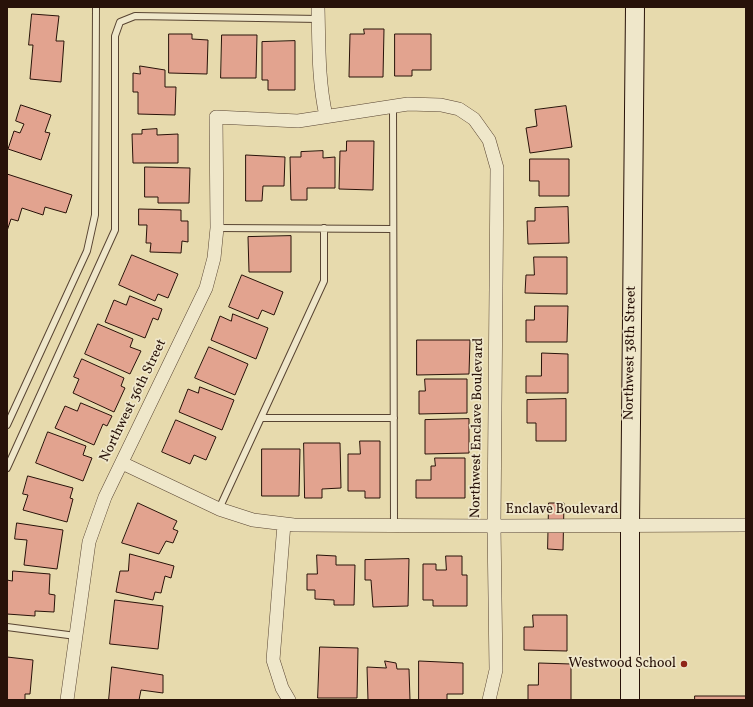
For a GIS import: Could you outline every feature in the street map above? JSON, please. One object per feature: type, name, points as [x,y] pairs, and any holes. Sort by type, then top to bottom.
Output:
[{"type":"main road","name":"Northwest 38th Street","points":[[630,700],[630,526],[635,7]]},
{"type":"street","points":[[318,13],[319,69],[322,98],[326,116],[393,106]]},
{"type":"street","name":"Northwest Enclave Boulevard","points":[[122,463],[219,509],[253,520],[284,524],[494,526],[497,168],[489,140],[474,119],[459,109],[441,105],[408,104],[393,106]]},
{"type":"street","name":"Northwest 36th Street","points":[[68,700],[89,542],[105,498],[206,288],[214,258],[217,228],[216,117],[298,121],[326,116]]},
{"type":"street","points":[[284,524],[273,660],[282,688],[289,700]]},
{"type":"street","name":"Enclave Boulevard","points":[[494,526],[746,525]]},
{"type":"street","points":[[489,700],[496,670],[494,526]]},
{"type":"lane","points":[[7,426],[87,251],[95,215],[96,7]]},
{"type":"lane","points":[[7,468],[115,230],[115,36],[120,22],[135,16],[318,13]]},
{"type":"lane","points":[[393,106],[394,525]]},
{"type":"lane","points":[[217,228],[393,229]]},
{"type":"lane","points":[[219,509],[324,281],[324,228]]},
{"type":"lane","points":[[261,418],[394,418]]},
{"type":"lane","points":[[7,627],[76,636]]},
{"type":"building","points":[[32,14],[59,16],[56,41],[64,41],[61,82],[30,79],[33,45],[29,45]]},
{"type":"building","points":[[364,29],[384,29],[383,77],[349,77],[350,34],[364,34]]},
{"type":"building","points":[[169,34],[192,34],[192,39],[208,40],[207,74],[169,73]]},
{"type":"building","points":[[395,34],[431,34],[431,70],[412,70],[412,76],[395,76]]},
{"type":"building","points":[[222,35],[257,35],[256,78],[221,78]]},
{"type":"building","points":[[295,41],[295,90],[268,90],[268,80],[262,80],[262,42]]},
{"type":"building","points":[[140,66],[165,70],[165,87],[176,87],[175,115],[138,114],[138,92],[133,92],[133,73],[140,74]]},
{"type":"building","points":[[21,105],[51,115],[45,132],[50,133],[41,160],[8,149],[14,131],[20,133],[24,124],[16,121]]},
{"type":"building","points":[[566,106],[572,147],[530,153],[526,128],[537,126],[535,110]]},
{"type":"building","points":[[157,129],[157,135],[178,134],[178,163],[133,163],[132,134],[142,134],[142,130]]},
{"type":"building","points":[[347,141],[374,141],[373,190],[339,189],[340,151],[346,151]]},
{"type":"building","points":[[323,151],[323,158],[335,157],[335,188],[307,188],[307,200],[291,200],[290,157],[301,157],[301,152]]},
{"type":"building","points":[[246,155],[285,157],[284,186],[263,186],[262,201],[246,201]]},
{"type":"building","points":[[530,159],[569,159],[569,196],[539,196],[539,181],[530,181]]},
{"type":"building","points":[[145,167],[190,168],[189,203],[158,203],[158,197],[145,197]]},
{"type":"building","points":[[7,174],[72,195],[66,213],[45,207],[43,215],[22,208],[18,221],[11,219],[7,231]]},
{"type":"building","points":[[568,207],[569,243],[528,244],[527,221],[535,221],[535,208]]},
{"type":"building","points":[[139,209],[181,210],[181,221],[188,221],[188,242],[182,241],[181,253],[150,252],[151,243],[146,243],[147,225],[139,225]]},
{"type":"building","points":[[291,236],[291,272],[249,272],[248,237]]},
{"type":"building","points":[[132,255],[178,274],[168,298],[158,294],[155,301],[119,285]]},
{"type":"building","points":[[534,257],[567,257],[567,294],[525,293],[526,275],[534,275]]},
{"type":"building","points":[[242,275],[283,292],[274,315],[262,310],[258,319],[229,307]]},
{"type":"building","points":[[130,296],[162,309],[158,320],[153,318],[145,338],[105,322],[114,300],[126,305]]},
{"type":"building","points":[[535,306],[568,306],[567,342],[526,342],[526,320],[534,320]]},
{"type":"building","points":[[233,314],[268,328],[256,359],[211,340],[220,316],[231,321]]},
{"type":"building","points":[[98,324],[133,339],[130,347],[141,351],[130,374],[85,354]]},
{"type":"building","points":[[417,340],[470,340],[469,374],[417,375]]},
{"type":"building","points":[[209,347],[248,364],[235,395],[195,378]]},
{"type":"building","points":[[542,353],[568,354],[568,393],[526,393],[526,376],[541,376]]},
{"type":"building","points":[[82,359],[124,378],[121,386],[125,388],[114,412],[73,393],[79,379],[74,377]]},
{"type":"building","points":[[425,379],[467,379],[467,413],[419,414],[419,391],[425,391]]},
{"type":"building","points":[[200,387],[234,400],[222,430],[179,412],[188,389],[198,393]]},
{"type":"building","points":[[566,399],[566,441],[536,441],[536,423],[527,423],[527,400]]},
{"type":"building","points":[[81,403],[112,416],[107,426],[103,424],[94,445],[55,428],[65,406],[77,411]]},
{"type":"building","points":[[469,419],[469,453],[425,454],[425,420]]},
{"type":"building","points":[[176,420],[216,437],[206,460],[194,455],[190,464],[162,452]]},
{"type":"building","points":[[48,432],[86,446],[83,455],[92,458],[83,481],[36,463]]},
{"type":"building","points":[[360,441],[380,441],[380,498],[365,498],[365,491],[348,491],[348,454],[360,454]]},
{"type":"building","points":[[304,443],[340,443],[341,488],[322,489],[322,498],[305,498]]},
{"type":"building","points":[[262,449],[300,449],[299,496],[262,496]]},
{"type":"building","points":[[435,458],[465,458],[465,498],[416,498],[416,480],[431,480],[431,466],[435,466]]},
{"type":"building","points":[[28,476],[73,488],[70,498],[73,499],[67,522],[23,510],[28,495],[23,494]]},
{"type":"building","points":[[138,503],[177,521],[173,529],[178,531],[173,543],[166,541],[159,554],[122,543]]},
{"type":"building","points":[[549,503],[564,503],[563,550],[548,549]]},
{"type":"building","points":[[17,523],[63,530],[57,569],[24,565],[27,540],[15,539]]},
{"type":"building","points":[[130,554],[174,566],[171,578],[165,576],[161,593],[155,592],[153,600],[116,592],[120,571],[128,571]]},
{"type":"building","points":[[317,555],[336,556],[336,565],[355,565],[354,605],[334,605],[334,600],[315,599],[315,590],[307,590],[307,574],[317,574]]},
{"type":"building","points":[[446,556],[462,556],[462,575],[467,575],[467,606],[433,606],[433,600],[423,600],[423,564],[436,564],[436,570],[446,570]]},
{"type":"building","points":[[409,559],[408,606],[373,607],[371,580],[365,580],[365,560]]},
{"type":"building","points":[[13,571],[50,574],[49,594],[55,595],[54,612],[35,611],[35,616],[7,614],[7,580],[12,581]]},
{"type":"building","points":[[115,600],[163,606],[158,649],[110,644]]},
{"type":"building","points":[[533,615],[567,615],[567,651],[524,650],[524,627],[533,627]]},
{"type":"building","points":[[320,647],[358,648],[357,698],[318,698]]},
{"type":"building","points":[[7,657],[33,660],[30,694],[25,694],[25,700],[7,700]]},
{"type":"building","points":[[385,661],[396,663],[397,669],[409,669],[410,700],[368,700],[367,667],[386,668]]},
{"type":"building","points":[[419,661],[463,663],[463,694],[447,694],[447,700],[419,700]]},
{"type":"building","points":[[539,663],[571,664],[571,700],[528,700],[528,685],[538,685]]},
{"type":"building","points":[[112,667],[163,675],[163,693],[141,690],[139,700],[109,700]]},
{"type":"building","points":[[695,696],[746,696],[746,700],[695,700]]},
{"type":"place","name":"Westwood School","points":[[684,664]]}]
